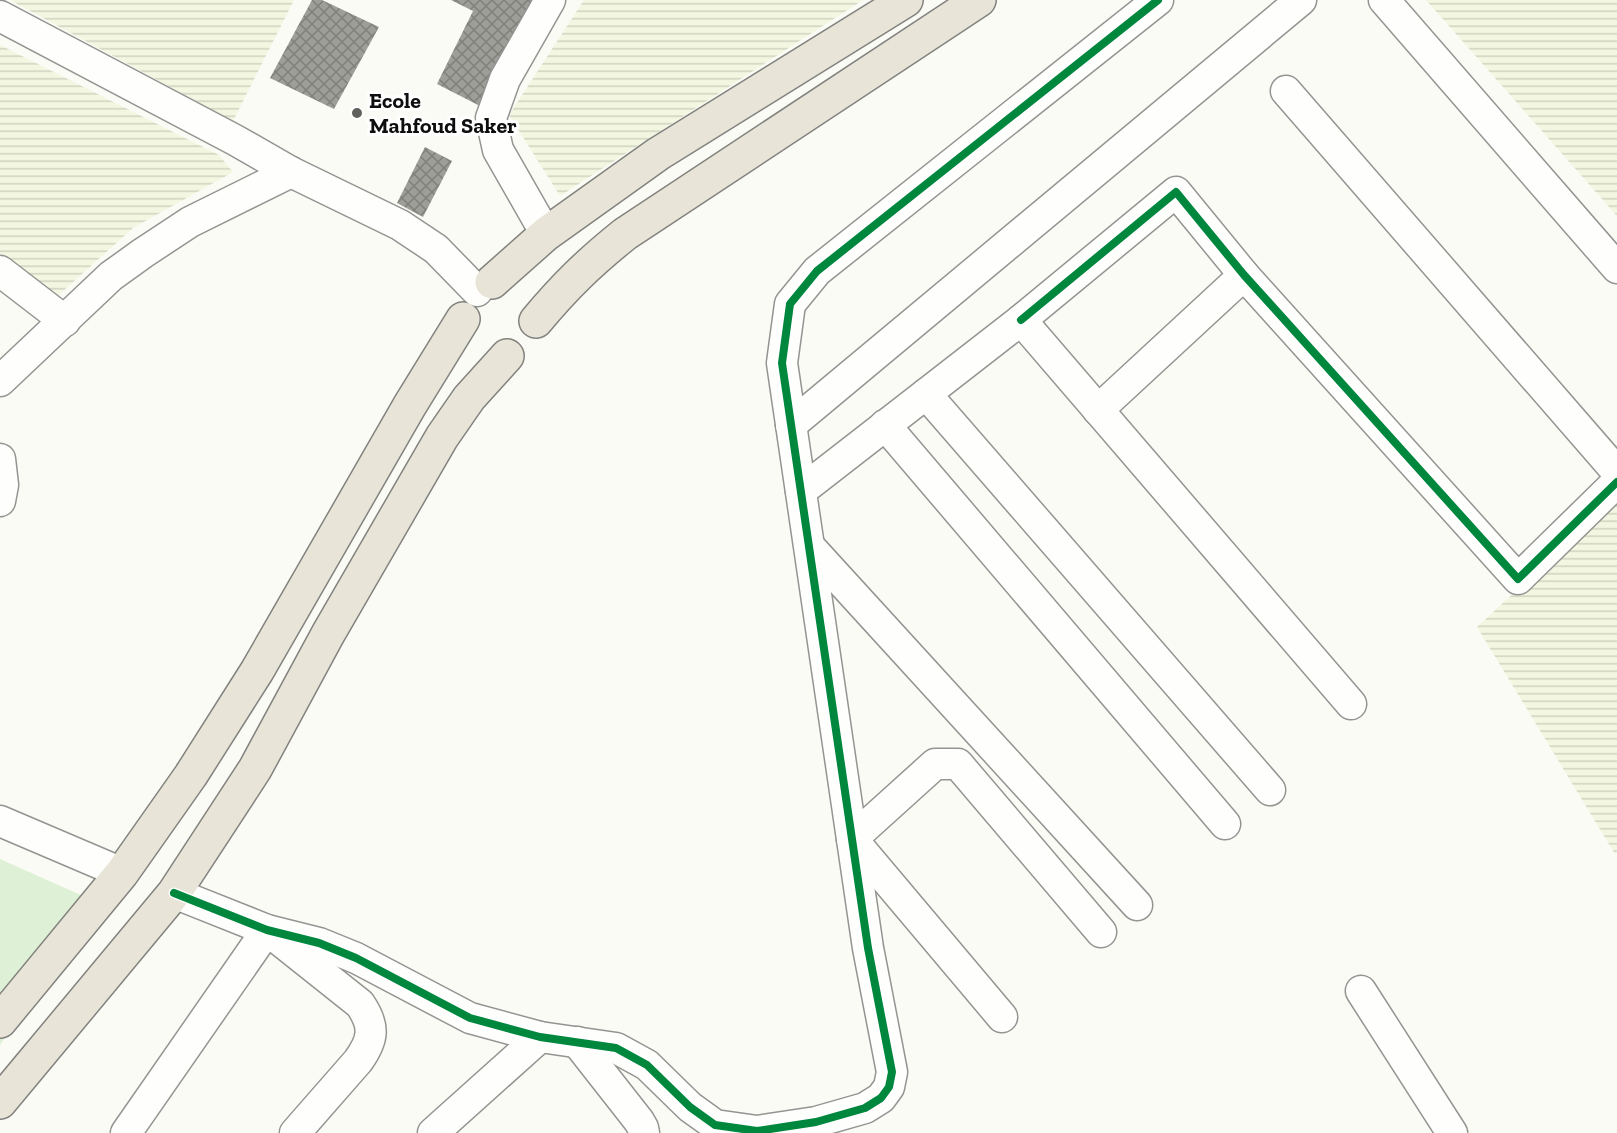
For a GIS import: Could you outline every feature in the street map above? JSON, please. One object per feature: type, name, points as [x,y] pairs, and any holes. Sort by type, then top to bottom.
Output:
[{"type":"highway","points":[[0,1021],[122,873],[191,775],[256,671],[404,416],[477,298],[546,234],[658,154],[906,0]]},
{"type":"highway","points":[[536,321],[584,267],[625,234],[979,0]]},
{"type":"highway","points":[[0,1102],[174,893],[255,769],[328,634],[442,437],[469,398],[507,356],[522,349],[532,337],[536,321],[533,305],[523,292],[509,285],[477,298]]},
{"type":"highway","points":[[477,298],[466,335],[476,348],[491,355],[507,356]]},
{"type":"street","points":[[546,234],[498,150],[491,118],[505,79],[550,0]]},
{"type":"street","points":[[174,893],[267,930],[319,943],[356,958],[470,1018],[540,1037],[616,1048],[647,1065],[710,1129],[757,1131],[816,1122],[865,1108],[881,1098],[889,1087],[892,1072],[868,948],[782,363],[790,304],[817,271],[1158,0]]},
{"type":"street","points":[[791,425],[1301,0]]},
{"type":"street","points":[[1384,0],[1617,268]]},
{"type":"street","points":[[0,16],[291,172],[400,225],[436,249],[477,298]]},
{"type":"street","points":[[1286,91],[1617,472]]},
{"type":"street","points":[[0,381],[111,276],[143,253],[190,222],[291,172]]},
{"type":"street","points":[[801,491],[1021,320],[1176,192],[1244,274],[1518,579],[1617,482]]},
{"type":"street","points":[[0,271],[65,321]]},
{"type":"street","points":[[1098,410],[1244,274]]},
{"type":"street","points":[[1021,320],[1351,704]]},
{"type":"street","points":[[926,394],[1270,790]]},
{"type":"street","points":[[885,425],[1225,824]]},
{"type":"street","points":[[0,459],[3,485],[0,501]]},
{"type":"street","points":[[810,547],[1137,905]]},
{"type":"street","points":[[852,839],[935,765],[958,765],[1101,932]]},
{"type":"street","points":[[0,821],[122,873]]},
{"type":"street","points":[[852,839],[1002,1017]]},
{"type":"street","points":[[126,1133],[267,930]]},
{"type":"street","points":[[267,930],[360,1004],[369,1017],[372,1034],[367,1049],[358,1061],[295,1133]]},
{"type":"street","points":[[1361,991],[1452,1133]]},
{"type":"street","points":[[433,1133],[540,1037]]},
{"type":"street","points":[[576,1042],[639,1121],[644,1133]]},
{"type":"green space","points":[[10,0],[294,0],[233,121]]},
{"type":"green space","points":[[584,0],[863,0],[560,196],[509,115]]},
{"type":"green space","points":[[1426,0],[1617,0],[1617,216]]},
{"type":"green space","points":[[0,45],[219,155],[233,172],[133,228],[52,301],[0,258]]},
{"type":"green space","points":[[1617,498],[1617,852],[1615,854],[1477,627]]},
{"type":"green space","points":[[0,859],[94,901],[0,1045]]},
{"type":"building","points":[[312,0],[322,0],[379,27],[334,109],[270,78]]},
{"type":"building","points":[[451,0],[534,0],[480,106],[437,84],[473,11]]},
{"type":"building","points":[[425,147],[452,161],[423,217],[397,203]]},
{"type":"cycle path","points":[[174,893],[267,930],[319,943],[356,958],[470,1018],[540,1037],[616,1048],[647,1065],[690,1107],[715,1125],[757,1131],[816,1122],[865,1108],[881,1098],[889,1087],[892,1072],[868,948],[782,363],[790,304],[817,271],[1158,0]]},
{"type":"cycle path","points":[[1021,320],[1176,192],[1244,275],[1518,579],[1617,482]]},
{"type":"place","name":"Ecole Mahfoud Saker","points":[[357,113]]}]
